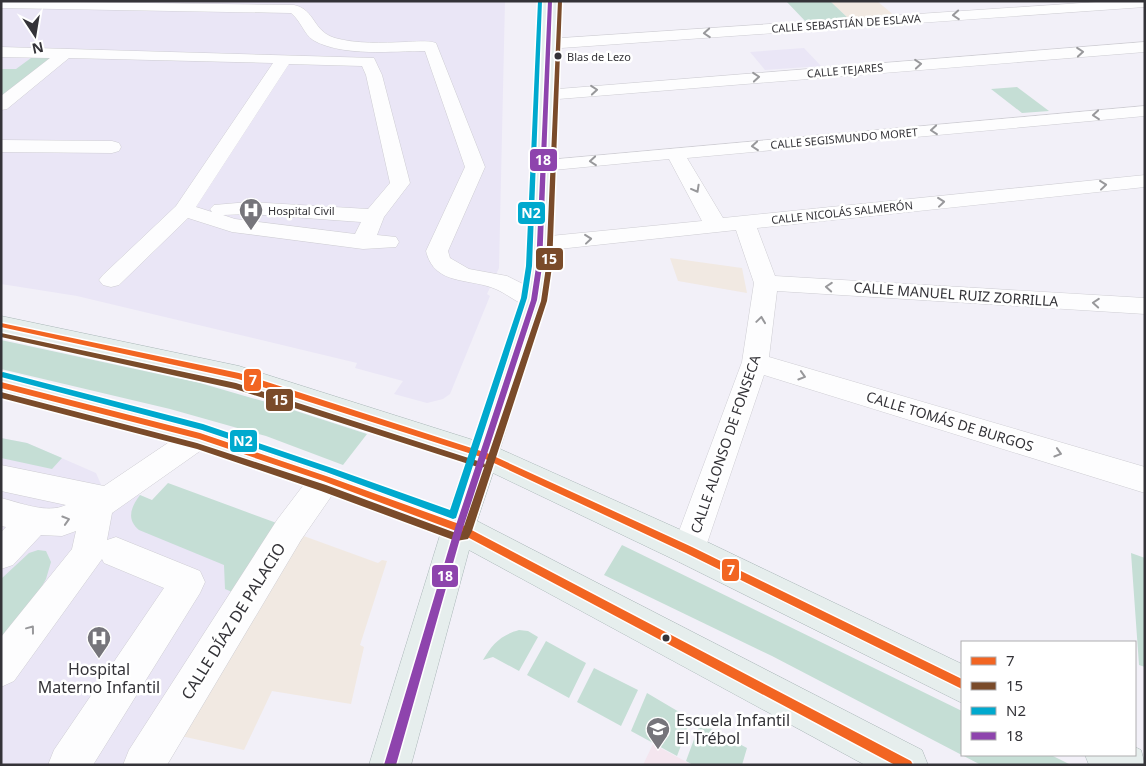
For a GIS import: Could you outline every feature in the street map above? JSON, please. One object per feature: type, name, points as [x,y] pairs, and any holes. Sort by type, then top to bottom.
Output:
[{"type":"main road","points":[[390,765],[459,528],[534,300],[540,267],[550,1]]},
{"type":"main road","points":[[1,325],[239,376],[484,455],[689,550],[961,684]]},
{"type":"main road","points":[[1,385],[200,436],[326,479],[459,528],[907,765]]},
{"type":"main road","points":[[1108,756],[1126,765]]},
{"type":"street","points":[[982,1],[999,12]]},
{"type":"street","name":"CALLE SEBASTIÁN DE ESLAVA","points":[[547,44],[1145,2]]},
{"type":"street","points":[[1,4],[294,9],[306,20],[310,29],[318,37],[301,46],[184,210],[112,280]]},
{"type":"street","points":[[1,40],[301,46],[368,61],[374,75],[400,183],[374,216],[363,242]]},
{"type":"street","points":[[1,52],[65,54],[301,46],[431,46],[475,167],[436,251],[440,262],[463,275],[500,281],[534,300]]},
{"type":"street","name":"CALLE TEJARES","points":[[546,94],[1145,46]]},
{"type":"street","points":[[1,105],[65,54]]},
{"type":"street","name":"CALLE SEGISMUNDO MORET","points":[[543,165],[1142,113]]},
{"type":"street","points":[[1,146],[106,147],[119,128]]},
{"type":"street","points":[[676,153],[716,226]]},
{"type":"street","name":"CALLE NICOLÁS SALMERÓN","points":[[540,244],[1145,181]]},
{"type":"street","points":[[184,210],[249,208],[374,216]]},
{"type":"street","points":[[184,210],[232,225],[363,242],[388,242]]},
{"type":"street","name":"CALLE ALONSO DE FONSECA","points":[[689,550],[755,362],[766,283],[744,222]]},
{"type":"street","name":"CALLE MANUEL RUIZ ZORRILLA","points":[[766,283],[1145,306]]},
{"type":"street","name":"CALLE TOMÁS DE BURGOS","points":[[755,362],[1145,480]]},
{"type":"street","points":[[1,512],[34,521],[62,522],[103,504],[200,436]]},
{"type":"street","points":[[1,478],[103,504]]},
{"type":"street","name":"CALLE DÍAZ DE PALACIO","points":[[144,765],[289,530],[326,479]]},
{"type":"street","points":[[1,668],[87,555],[103,504]]},
{"type":"street","points":[[1,554],[34,521]]},
{"type":"street","points":[[69,765],[188,582],[116,552]]},
{"type":"shaded area","name":"Hospital Civil","points":[[1,1],[505,1],[499,268],[487,294],[490,296],[450,394],[443,399],[427,403],[394,394],[403,381],[355,368],[357,363],[77,296],[1,284]]},
{"type":"shaded area","points":[[830,1],[877,1],[895,16],[849,19]]},
{"type":"shaded area","points":[[804,48],[821,66],[765,70],[750,52]]},
{"type":"shaded area","points":[[670,258],[742,268],[747,293],[678,281]]},
{"type":"shaded area","name":"Hospital Materno Infantil","points":[[1,438],[27,443],[96,473],[103,489],[140,495],[262,554],[131,765],[1,765]]},
{"type":"shaded area","points":[[301,535],[378,563],[382,560],[387,561],[360,645],[364,647],[351,704],[272,691],[244,750],[181,736]]},
{"type":"shaded area","name":"Escuela Infantil El Trébol","points":[[653,744],[681,759],[693,765],[643,765]]},
{"type":"green space","points":[[786,1],[830,1],[849,19],[806,22]]},
{"type":"green space","points":[[31,58],[51,58],[1,96],[1,69],[16,69]]},
{"type":"green space","points":[[1017,87],[1049,111],[1022,113],[991,89]]},
{"type":"green space","points":[[1,340],[200,383],[367,434],[343,465],[266,436],[170,409],[1,369]]},
{"type":"green space","points":[[1,438],[27,443],[62,458],[52,469],[1,458]]},
{"type":"green space","points":[[168,483],[282,525],[237,594],[225,589],[224,565],[139,530],[132,522],[132,508],[140,495],[152,500]]},
{"type":"green space","points":[[622,545],[961,711],[961,755],[772,656],[604,575]]},
{"type":"green space","points":[[38,550],[46,551],[51,562],[46,579],[1,640],[1,579],[29,553]]},
{"type":"green space","points":[[1131,553],[1145,558],[1145,667],[1139,665]]},
{"type":"green space","points":[[519,630],[528,631],[538,637],[519,671],[493,657],[483,660],[498,641]]},
{"type":"green space","points":[[546,641],[586,663],[569,698],[527,675]]},
{"type":"green space","points":[[594,668],[638,690],[621,726],[577,702]]},
{"type":"green space","points":[[647,693],[691,719],[677,756],[631,731]]},
{"type":"green space","points":[[700,723],[747,748],[742,765],[693,765],[686,761]]},
{"type":"green space","points":[[964,756],[1053,756],[1071,765],[981,765]]},
{"type":"transit line","name":"N2","points":[[3,375],[203,427],[453,515],[524,298],[529,266],[540,1]]},
{"type":"transit line","name":"18","points":[[390,765],[459,528],[534,300],[539,267],[550,1]]},
{"type":"transit line","name":"15","points":[[1,395],[197,446],[323,488],[456,537],[465,536],[544,301],[549,267],[560,1]]},
{"type":"transit line","name":"7","points":[[1,325],[239,376],[484,455],[689,550],[961,684]]},
{"type":"transit line","name":"15","points":[[1,335],[236,386],[481,465]]},
{"type":"transit line","name":"7","points":[[1,385],[200,436],[326,479],[459,528],[907,765]]},
{"type":"place","name":"Blas de Lezo","points":[[558,56]]},
{"type":"place","name":"Hospital Civil","points":[[251,231]]},
{"type":"place","name":"Hospital Materno Infantil","points":[[99,659]]},
{"type":"place","name":"Escuela Infantil El Trébol","points":[[658,750]]}]
